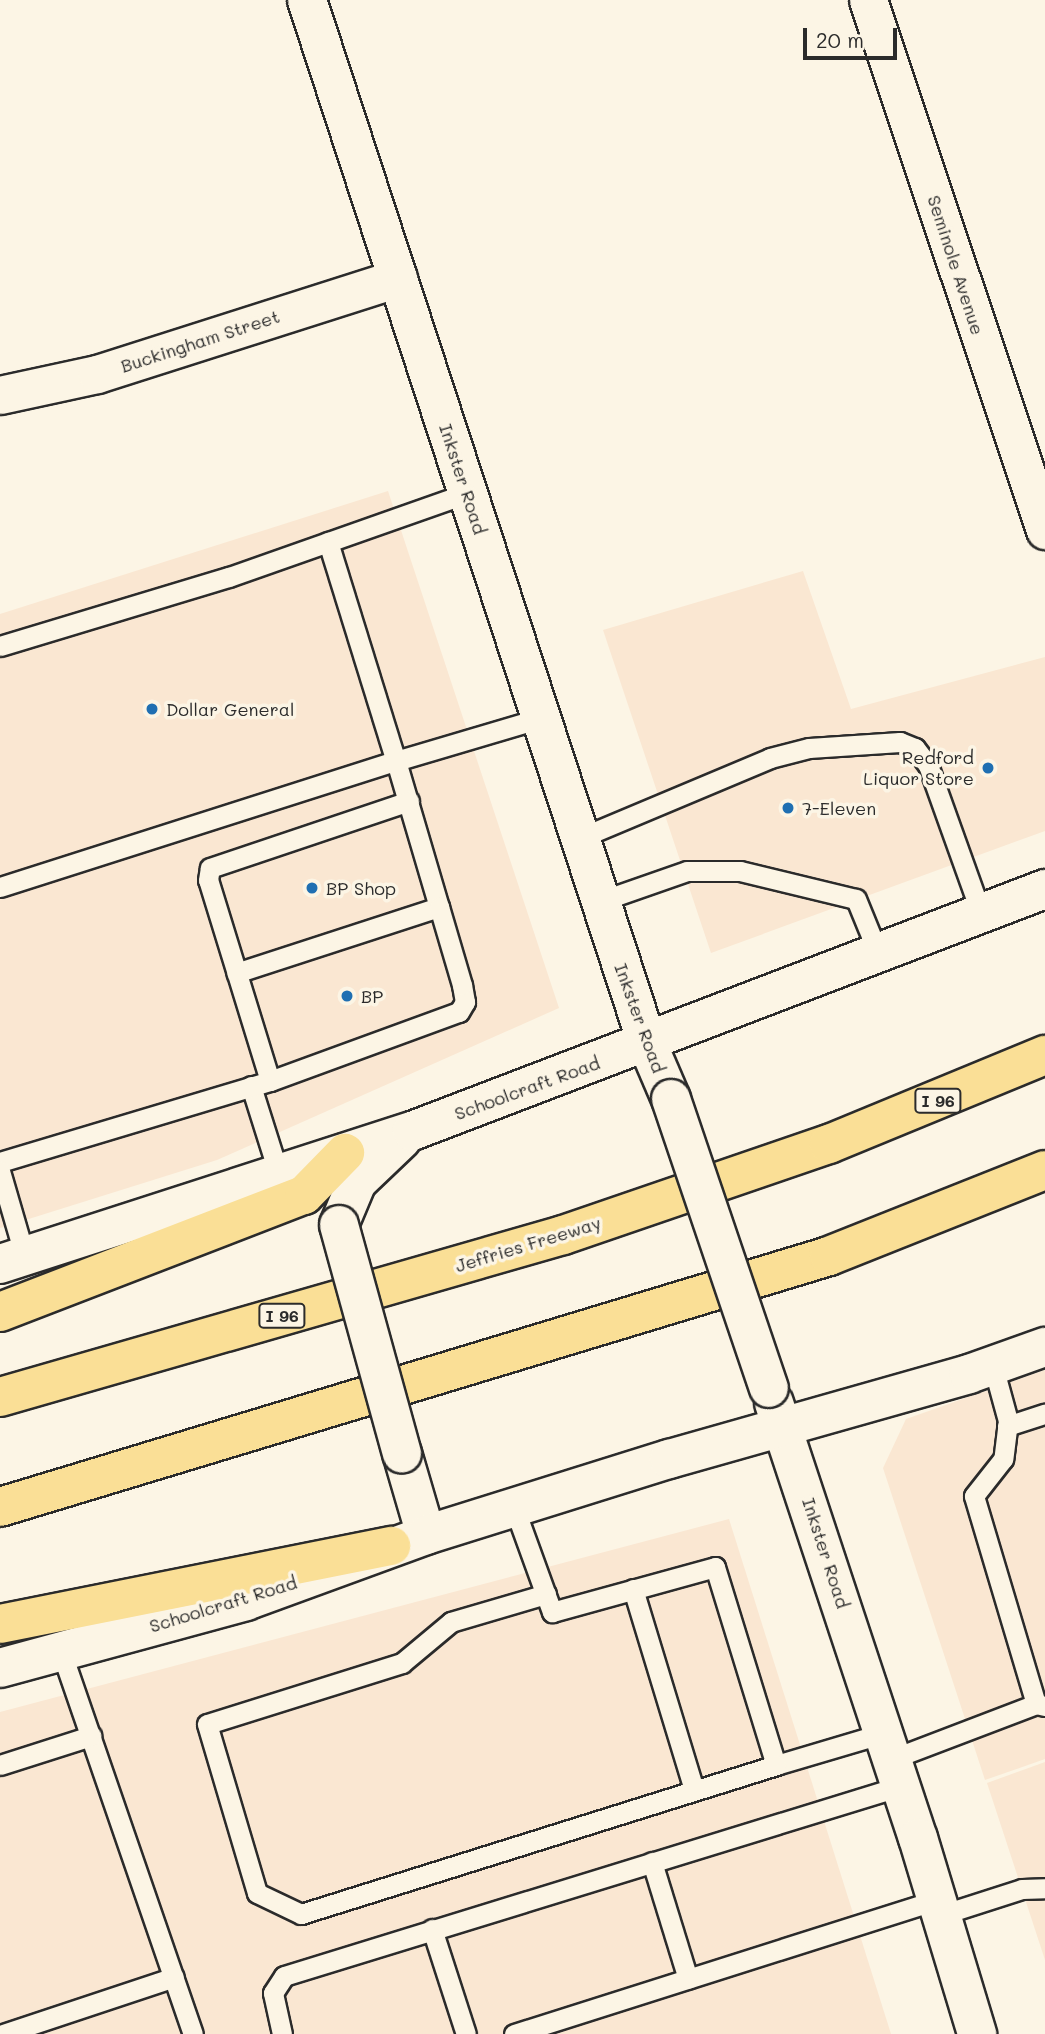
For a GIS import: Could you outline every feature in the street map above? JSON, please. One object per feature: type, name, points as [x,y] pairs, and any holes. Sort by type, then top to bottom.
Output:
[{"type":"highway","name":"Jeffries Freeway","points":[[0,1397],[563,1235],[829,1144],[1045,1055]]},
{"type":"highway","points":[[0,1312],[304,1195],[345,1153]]},
{"type":"highway","points":[[0,1507],[829,1256],[1045,1170]]},
{"type":"highway","points":[[0,1624],[408,1540]]},
{"type":"main road","name":"Inkster Road","points":[[307,0],[647,1043],[671,1099],[893,1759],[976,2034]]},
{"type":"main road","name":"Schoolcraft Road","points":[[12,1260],[412,1131],[1045,889]]},
{"type":"main road","points":[[408,1540],[402,1453],[339,1226],[357,1182],[412,1131]]},
{"type":"main road","name":"Schoolcraft Road","points":[[0,1668],[246,1601],[408,1540],[993,1366],[1045,1347]]},
{"type":"street","name":"Seminole Avenue","points":[[868,0],[1045,530]]},
{"type":"street","name":"Buckingham Street","points":[[0,395],[97,374],[398,278]]},
{"type":"lane","points":[[0,646],[328,542],[468,493]]},
{"type":"lane","points":[[0,1162],[260,1083],[458,1012],[465,1002],[409,801],[328,542]]},
{"type":"lane","points":[[0,887],[396,761],[541,718]]},
{"type":"lane","points":[[580,838],[770,758],[809,748],[900,742],[915,748],[928,765],[981,913]]},
{"type":"lane","points":[[279,1175],[236,973],[208,880],[210,868],[409,801]]},
{"type":"lane","points":[[601,901],[687,871],[740,871],[856,900],[878,953]]},
{"type":"lane","points":[[236,973],[439,907]]},
{"type":"lane","points":[[2,1181],[12,1260]]},
{"type":"lane","points":[[282,2034],[273,2010],[273,1993],[284,1976],[652,1862],[893,1759],[1041,1705],[974,1496],[1003,1459],[1007,1426],[993,1366]]},
{"type":"lane","points":[[1007,1426],[1045,1414]]},
{"type":"lane","points":[[514,1507],[552,1612],[715,1567],[776,1765]]},
{"type":"lane","points":[[633,1589],[694,1790]]},
{"type":"lane","points":[[546,1594],[451,1622],[402,1663],[207,1724],[257,1893],[301,1914],[776,1765],[893,1759]]},
{"type":"lane","points":[[61,1651],[193,2034]]},
{"type":"lane","points":[[0,1765],[91,1736]]},
{"type":"lane","points":[[652,1862],[688,1979]]},
{"type":"lane","points":[[514,2034],[688,1979],[939,1907],[1023,1888],[1045,1888]]},
{"type":"lane","points":[[432,1929],[466,2034]]},
{"type":"lane","points":[[3,2034],[174,1977]]},
{"type":"shaded area","points":[[388,491],[559,1008],[217,1160],[0,1228],[0,614]]},
{"type":"shaded area","points":[[803,571],[851,709],[1045,657],[1045,831],[711,953],[603,630]]},
{"type":"shaded area","points":[[1045,1370],[1045,1759],[985,1780],[883,1468],[906,1419]]},
{"type":"shaded area","points":[[729,1519],[891,2034],[0,2034],[0,1712]]},
{"type":"shaded area","points":[[1045,1762],[1045,1960],[987,1783]]},
{"type":"place","name":"Dollar General","points":[[152,709]]},
{"type":"place","name":"Redford Liquor Store","points":[[988,768]]},
{"type":"place","name":"7-Eleven","points":[[788,808]]},
{"type":"place","name":"BP Shop","points":[[312,888]]},
{"type":"place","name":"BP","points":[[347,996]]}]
